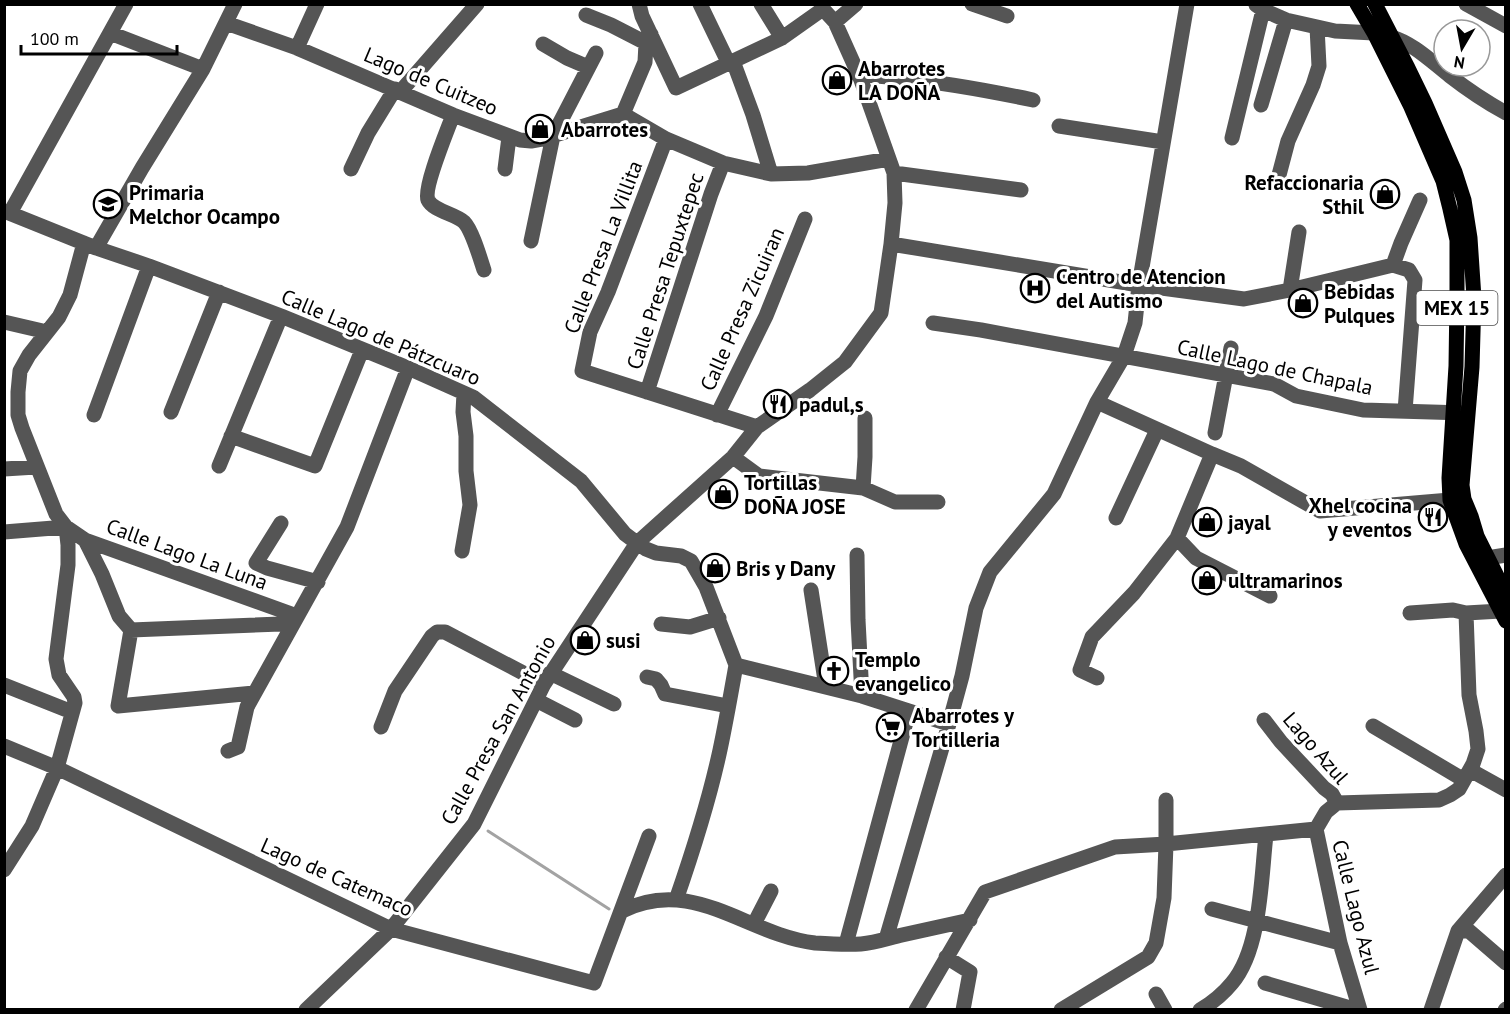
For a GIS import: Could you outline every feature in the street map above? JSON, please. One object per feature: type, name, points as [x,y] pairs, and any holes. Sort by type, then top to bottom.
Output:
[{"type":"main road","name":"MEX 15","points":[[1357,4],[1411,107],[1443,181],[1457,240],[1456,366],[1464,499],[1477,536],[1506,594]]},
{"type":"main road","name":"MEX 15","points":[[1375,4],[1408,68],[1455,172],[1464,200],[1470,238],[1474,298],[1472,367],[1460,413],[1449,478],[1450,500],[1466,544],[1503,616]]},
{"type":"street","points":[[7,212],[126,4]]},
{"type":"street","points":[[4,870],[32,826],[57,768],[75,703],[74,697],[59,675],[56,659],[68,565],[66,527],[56,514],[36,467],[18,415],[20,371],[29,355],[59,317],[90,246],[142,168],[203,69],[235,4]]},
{"type":"street","points":[[297,48],[317,4]]},
{"type":"street","points":[[351,170],[368,133],[398,90],[477,4]]},
{"type":"street","points":[[700,4],[730,61],[753,115],[771,174]]},
{"type":"street","points":[[761,4],[782,38]]},
{"type":"street","points":[[835,22],[856,4]]},
{"type":"street","points":[[972,4],[1007,16]]},
{"type":"street","points":[[886,939],[949,724],[976,608],[990,572],[1054,494],[1097,402],[1124,356],[1135,322],[1139,285],[1187,4]]},
{"type":"street","points":[[1466,4],[1506,26]]},
{"type":"street","points":[[640,6],[649,39],[676,88],[782,38],[822,7]]},
{"type":"street","name":"Calle Presa San Antonio","points":[[306,1010],[391,929],[474,824],[547,678],[637,543],[733,457],[757,428],[845,362],[881,313],[895,203],[892,166],[858,75],[835,22],[822,7]]},
{"type":"street","points":[[1232,138],[1259,7],[1286,20],[1335,31],[1374,33]]},
{"type":"street","points":[[586,15],[649,39]]},
{"type":"street","points":[[1261,105],[1286,20]]},
{"type":"street","name":"Lago de Cuitzeo","points":[[226,23],[297,48],[453,115],[520,140],[531,141],[554,136],[623,114]]},
{"type":"street","points":[[1279,175],[1288,141],[1319,66],[1317,27]]},
{"type":"street","points":[[110,33],[203,69]]},
{"type":"street","points":[[1391,37],[1415,49],[1452,78],[1506,114]]},
{"type":"street","points":[[649,39],[645,62],[623,114],[666,139],[723,163],[771,174],[892,166],[1021,190]]},
{"type":"street","points":[[543,44],[588,67]]},
{"type":"street","points":[[531,241],[554,136],[596,53]]},
{"type":"street","points":[[645,62],[667,71]]},
{"type":"street","points":[[858,75],[920,80],[988,90],[1033,100]]},
{"type":"street","points":[[453,115],[434,168],[427,198],[430,203],[464,222],[473,238],[484,270]]},
{"type":"street","points":[[1059,126],[1163,142]]},
{"type":"street","points":[[505,169],[509,137]]},
{"type":"street","name":"Calle Presa La Villita","points":[[647,392],[582,370],[590,332],[608,292],[666,139]]},
{"type":"street","name":"Calle Presa Tepuxtepec","points":[[647,392],[723,163]]},
{"type":"street","points":[[1393,265],[1420,200]]},
{"type":"street","name":"Calle Lago de Pátzcuaro","points":[[7,212],[90,246],[280,316],[408,368],[472,397],[581,481],[625,534],[637,543],[656,553],[681,556],[691,561],[706,587],[736,664]]},
{"type":"street","name":"Calle Presa Zicuiran","points":[[717,415],[766,316],[805,219]]},
{"type":"street","points":[[1290,290],[1299,232]]},
{"type":"street","points":[[891,244],[1139,285],[1244,299],[1393,265],[1409,270],[1415,280],[1405,411]]},
{"type":"street","points":[[94,416],[149,266]]},
{"type":"street","points":[[171,412],[219,292]]},
{"type":"street","points":[[219,466],[280,316]]},
{"type":"street","points":[[4,321],[47,332]]},
{"type":"street","name":"Calle Lago de Chapala","points":[[933,322],[1274,384],[1296,396],[1363,410],[1460,413]]},
{"type":"street","points":[[1215,433],[1231,348]]},
{"type":"street","points":[[231,436],[315,466],[362,350]]},
{"type":"street","points":[[228,751],[238,747],[247,707],[347,527],[408,368]]},
{"type":"street","points":[[647,392],[757,428]]},
{"type":"street","points":[[462,551],[470,506],[466,471],[464,393]]},
{"type":"street","points":[[1097,402],[1241,466],[1320,511],[1450,500]]},
{"type":"street","points":[[863,488],[866,457],[865,418]]},
{"type":"street","points":[[1116,518],[1157,430]]},
{"type":"street","points":[[1097,678],[1080,670],[1092,637],[1134,593],[1177,538],[1212,454]]},
{"type":"street","points":[[733,457],[759,476],[863,488],[896,502],[938,502]]},
{"type":"street","points":[[4,469],[36,467]]},
{"type":"street","points":[[281,523],[256,563],[318,582]]},
{"type":"street","points":[[4,531],[66,527]]},
{"type":"street","name":"Calle Lago La Luna","points":[[66,527],[86,540],[297,616]]},
{"type":"street","points":[[1177,538],[1196,558],[1270,596]]},
{"type":"street","points":[[86,540],[119,616],[131,630]]},
{"type":"street","points":[[857,555],[862,696]]},
{"type":"street","points":[[1487,558],[1506,555]]},
{"type":"street","points":[[811,590],[826,687]]},
{"type":"street","points":[[1410,613],[1453,610],[1466,614],[1503,616]]},
{"type":"street","points":[[1337,803],[1439,800],[1459,789],[1478,749],[1469,695],[1466,614]]},
{"type":"street","points":[[131,630],[281,624],[297,616]]},
{"type":"street","points":[[661,624],[690,627],[719,618]]},
{"type":"street","points":[[131,630],[118,706],[254,693]]},
{"type":"street","points":[[381,727],[395,691],[437,632],[445,632],[547,678],[614,704]]},
{"type":"street","points":[[676,900],[710,788],[736,664],[862,696],[949,724]]},
{"type":"street","points":[[647,677],[656,679],[665,694],[728,706]]},
{"type":"street","points":[[4,685],[72,712]]},
{"type":"street","points":[[536,700],[575,720]]},
{"type":"street","points":[[846,944],[909,711]]},
{"type":"street","name":"Lago Azul","points":[[1264,720],[1324,789],[1332,794],[1337,803]]},
{"type":"street","points":[[1373,726],[1467,775],[1506,790]]},
{"type":"street","name":"Lago de Catemaco","points":[[4,746],[57,768],[391,929],[594,983],[622,911]]},
{"type":"street","points":[[1061,1010],[1148,957],[1156,943],[1164,898],[1166,800]]},
{"type":"street","name":"Calle Lago Azul","points":[[1337,803],[1326,812],[1316,829],[1340,943],[1359,1010]]},
{"type":"street","points":[[916,1010],[985,892],[1115,847],[1316,829]]},
{"type":"street","points":[[1200,1010],[1215,1001],[1233,982],[1244,964],[1257,920],[1266,835]]},
{"type":"street","points":[[622,911],[649,836]]},
{"type":"street","points":[[1431,1010],[1458,931],[1506,874]]},
{"type":"street","points":[[754,924],[771,891]]},
{"type":"street","points":[[622,911],[636,904],[676,900],[693,901],[786,937],[815,943],[846,944],[886,939],[970,920]]},
{"type":"street","points":[[1212,909],[1340,943]]},
{"type":"street","points":[[1458,931],[1469,931],[1506,963]]},
{"type":"street","points":[[946,957],[970,972],[963,1010]]},
{"type":"street","points":[[1265,983],[1359,1010]]},
{"type":"street","points":[[1156,994],[1166,1010]]},
{"type":"waterway","name":"Lago de Catemaco","points":[[488,831],[609,909]]},
{"type":"place","name":"Abarrotes LA DOÑA","points":[[837,80]]},
{"type":"place","name":"Abarrotes","points":[[540,129]]},
{"type":"place","name":"Refaccionaria Sthil","points":[[1385,194]]},
{"type":"place","name":"Primaria Melchor Ocampo","points":[[108,204]]},
{"type":"place","name":"Centro de Atencion del Autismo","points":[[1035,288]]},
{"type":"place","name":"Bebidas Pulques","points":[[1303,303]]},
{"type":"place","name":"padul,s","points":[[778,404]]},
{"type":"place","name":"Tortillas DOÑA JOSE","points":[[723,494]]},
{"type":"place","name":"Xhel cocina y eventos","points":[[1433,517]]},
{"type":"place","name":"jayal","points":[[1207,522]]},
{"type":"place","name":"Bris y Dany","points":[[715,568]]},
{"type":"place","name":"ultramarinos","points":[[1207,580]]},
{"type":"place","name":"susi","points":[[585,640]]},
{"type":"place","name":"Templo evangelico","points":[[834,671]]},
{"type":"place","name":"Abarrotes y Tortilleria","points":[[891,727]]}]
